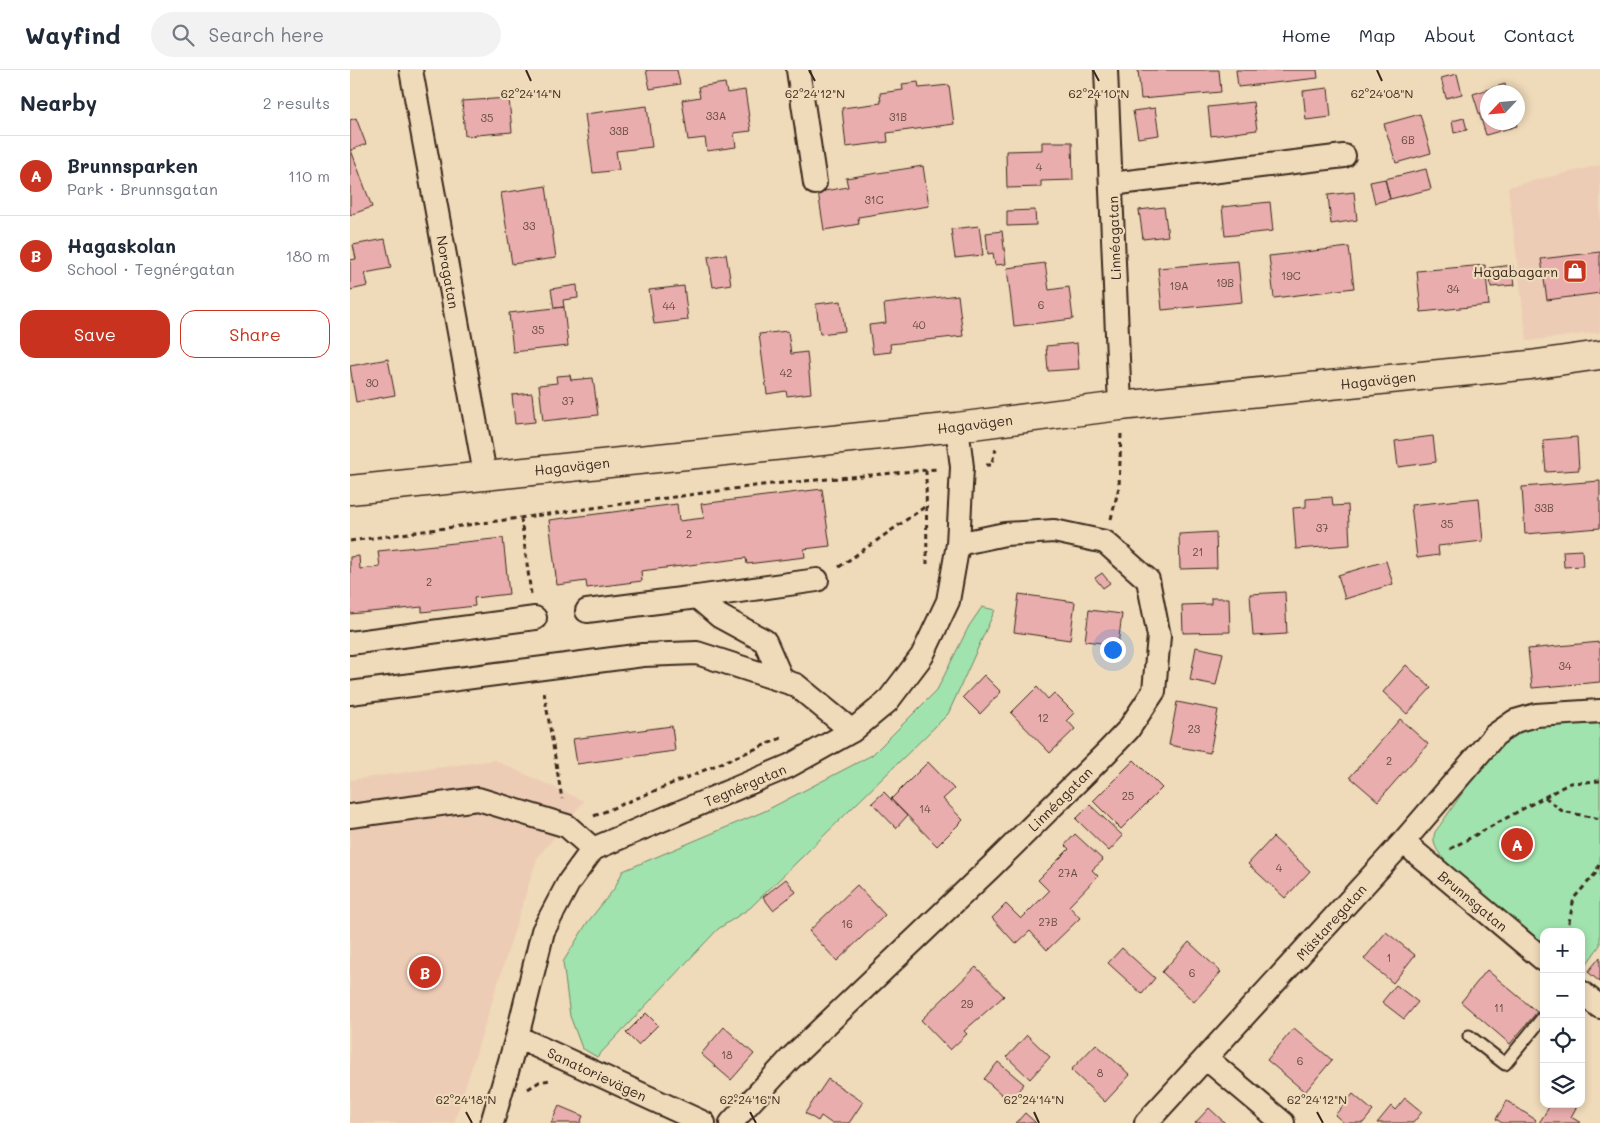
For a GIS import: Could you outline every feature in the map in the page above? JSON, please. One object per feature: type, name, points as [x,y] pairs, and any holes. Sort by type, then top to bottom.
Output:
[{"type":"street","name":"Noragatan","points":[[411,70],[485,474]]},
{"type":"street","points":[[798,70],[815,183]]},
{"type":"street","name":"Linnéagatan","points":[[1106,70],[1120,406]]},
{"type":"street","points":[[1111,184],[1344,156]]},
{"type":"street","name":"Hagavägen","points":[[350,490],[485,474],[956,427],[1120,406],[1530,365],[1600,355]]},
{"type":"street","name":"Tegnérgatan","points":[[593,849],[789,766],[852,731],[887,702],[922,656],[948,601],[958,544],[962,467],[956,427]]},
{"type":"street","points":[[958,544],[1005,534],[1054,532],[1105,542]]},
{"type":"street","name":"Linnéagatan","points":[[731,1123],[790,1059],[992,866],[1104,755],[1128,730],[1154,691],[1159,636],[1148,580],[1105,542]]},
{"type":"street","points":[[587,611],[817,580]]},
{"type":"street","points":[[697,597],[719,616],[765,641],[782,680]]},
{"type":"street","points":[[350,644],[535,618]]},
{"type":"street","points":[[350,693],[643,655],[697,653],[796,685],[852,731]]},
{"type":"street","name":"Mästaregatan","points":[[1146,1123],[1207,1059],[1402,842],[1495,735],[1515,721],[1536,715],[1600,711]]},
{"type":"street","points":[[350,816],[478,799],[567,826],[593,849],[569,882],[543,932],[517,1037],[492,1123]]},
{"type":"street","name":"Brunnsgatan","points":[[1402,842],[1540,957]]},
{"type":"street","points":[[1585,995],[1600,1007]]},
{"type":"street","name":"Sanatorievägen","points":[[517,1037],[704,1123]]},
{"type":"street","points":[[1207,1059],[1283,1123]]},
{"type":"lane","points":[[1469,1036],[1505,1064],[1542,1018]]},
{"type":"path","points":[[1105,542],[1120,487],[1120,406]]},
{"type":"path","points":[[350,541],[762,485],[962,467]]},
{"type":"path","points":[[817,580],[860,554],[926,506]]},
{"type":"path","points":[[540,668],[567,826]]},
{"type":"path","points":[[1428,864],[1461,842],[1570,783],[1600,781]]},
{"type":"path","points":[[1545,797],[1562,811],[1600,819]]},
{"type":"path","points":[[1568,928],[1574,898],[1596,873],[1600,862]]},
{"type":"path","points":[[523,1094],[539,1082],[553,1080]]},
{"type":"shaded area","points":[[1600,165],[1600,332],[1527,341],[1508,187]]},
{"type":"shaded area","points":[[494,760],[584,801],[537,858],[454,1123],[350,1123],[350,780]]},
{"type":"green space","points":[[982,607],[995,610],[948,714],[750,908],[718,929],[597,1057],[582,1048],[570,1016],[563,962],[587,923],[614,889],[623,871],[765,811],[872,755],[937,690],[969,626]]},
{"type":"green space","points":[[1550,724],[1600,724],[1600,945],[1585,966],[1585,928],[1540,928],[1540,944],[1447,863],[1436,849],[1434,841],[1435,832],[1467,787],[1505,743],[1519,733],[1534,727]]},
{"type":"building","points":[[646,70],[677,70],[680,84],[650,89]]},
{"type":"building","points":[[1138,70],[1219,70],[1221,92],[1141,99]]},
{"type":"building","points":[[1236,70],[1317,70],[1318,78],[1238,87]]},
{"type":"building","points":[[1457,74],[1462,94],[1446,98],[1441,78]]},
{"type":"building","points":[[918,82],[919,88],[949,85],[954,124],[887,133],[888,142],[846,147],[842,108],[881,103],[880,93],[903,90],[902,84]]},
{"type":"building","points":[[725,83],[727,93],[745,90],[751,131],[734,133],[736,147],[707,151],[705,138],[688,140],[682,100],[700,97],[698,87]]},
{"type":"building","points":[[1328,88],[1331,117],[1306,120],[1303,91]]},
{"type":"building","points":[[1480,92],[1480,116],[1473,94]]},
{"type":"building","points":[[509,98],[512,132],[465,136],[462,101]]},
{"type":"building","points":[[1253,102],[1257,130],[1211,136],[1208,107]]},
{"type":"building","points":[[647,106],[652,147],[616,151],[619,170],[593,173],[585,114]]},
{"type":"building","points":[[1155,108],[1159,135],[1138,138],[1133,111]]},
{"type":"building","points":[[1420,114],[1431,153],[1396,163],[1384,124]]},
{"type":"building","points":[[356,118],[366,144],[351,150],[372,207],[350,215],[350,120]]},
{"type":"building","points":[[1464,118],[1467,130],[1454,133],[1452,121]]},
{"type":"building","points":[[1484,130],[1503,130],[1486,135]]},
{"type":"building","points":[[1042,142],[1072,142],[1073,180],[1041,181],[1041,187],[1007,188],[1006,151],[1042,150]]},
{"type":"building","points":[[923,166],[929,206],[858,217],[859,224],[824,230],[818,192],[848,187],[846,178]]},
{"type":"building","points":[[1426,169],[1431,189],[1390,199],[1385,179]]},
{"type":"building","points":[[1385,179],[1390,199],[1375,203],[1370,182]]},
{"type":"building","points":[[546,186],[556,258],[512,264],[501,193]]},
{"type":"building","points":[[1354,192],[1357,220],[1331,224],[1328,195]]},
{"type":"building","points":[[1270,202],[1273,231],[1225,236],[1222,207]]},
{"type":"building","points":[[1164,207],[1168,236],[1143,239],[1139,210]]},
{"type":"building","points":[[1035,210],[1036,225],[1007,226],[1007,211]]},
{"type":"building","points":[[979,226],[983,255],[955,258],[951,229]]},
{"type":"building","points":[[1002,231],[1006,264],[995,265],[993,253],[988,254],[986,233]]},
{"type":"building","points":[[385,239],[391,268],[365,273],[368,286],[350,290],[350,260],[356,259],[353,245]]},
{"type":"building","points":[[1349,247],[1354,288],[1274,298],[1269,256]]},
{"type":"building","points":[[1600,252],[1600,293],[1547,300],[1541,259]]},
{"type":"building","points":[[726,254],[731,284],[713,287],[708,257]]},
{"type":"building","points":[[1238,261],[1242,302],[1162,310],[1158,268]]},
{"type":"building","points":[[1045,263],[1049,290],[1069,287],[1073,319],[1014,326],[1007,268]]},
{"type":"building","points":[[1485,265],[1489,305],[1421,312],[1417,271]]},
{"type":"building","points":[[1512,265],[1515,285],[1491,287],[1489,268]]},
{"type":"building","points":[[577,285],[578,298],[563,300],[564,307],[554,308],[551,289]]},
{"type":"building","points":[[684,286],[688,320],[654,324],[649,290]]},
{"type":"building","points":[[958,295],[963,336],[890,344],[891,352],[873,354],[869,325],[886,323],[884,304]]},
{"type":"building","points":[[841,301],[845,331],[820,334],[816,304]]},
{"type":"building","points":[[564,307],[568,346],[513,352],[509,313]]},
{"type":"building","points":[[788,331],[791,354],[807,352],[811,393],[787,396],[786,391],[767,394],[759,334]]},
{"type":"building","points":[[1077,343],[1079,369],[1048,371],[1046,346]]},
{"type":"building","points":[[388,359],[395,395],[356,402],[350,366]]},
{"type":"building","points":[[570,375],[571,380],[593,378],[598,415],[543,421],[539,385],[557,383],[556,376]]},
{"type":"building","points":[[532,393],[535,422],[515,424],[512,395]]},
{"type":"building","points":[[1433,436],[1436,462],[1398,467],[1395,441]]},
{"type":"building","points":[[1577,437],[1579,470],[1546,472],[1543,440]]},
{"type":"building","points":[[1600,481],[1600,528],[1525,534],[1522,487]]},
{"type":"building","points":[[822,489],[830,546],[804,549],[805,557],[747,564],[746,558],[641,571],[642,581],[587,588],[586,581],[557,585],[549,520],[677,504],[679,521],[704,518],[701,504]]},
{"type":"building","points":[[1332,497],[1333,506],[1348,505],[1350,545],[1296,549],[1293,508],[1306,507],[1306,499]]},
{"type":"building","points":[[1479,498],[1483,541],[1438,546],[1439,555],[1417,558],[1411,505]]},
{"type":"building","points":[[1216,532],[1217,568],[1180,569],[1179,534]]},
{"type":"building","points":[[503,538],[509,594],[474,598],[475,606],[422,612],[422,607],[350,614],[350,557],[359,556],[360,569],[380,567],[378,551]]},
{"type":"building","points":[[1582,550],[1583,566],[1564,567],[1563,551]]},
{"type":"building","points":[[1386,561],[1393,584],[1345,599],[1338,575]]},
{"type":"building","points":[[1102,573],[1110,583],[1103,588],[1095,578]]},
{"type":"building","points":[[1285,592],[1287,634],[1253,636],[1250,594]]},
{"type":"building","points":[[1019,594],[1075,602],[1070,640],[1014,632]]},
{"type":"building","points":[[1211,598],[1229,598],[1230,632],[1183,633],[1182,605],[1211,604]]},
{"type":"building","points":[[1089,610],[1122,614],[1118,645],[1085,641]]},
{"type":"building","points":[[1600,642],[1600,682],[1532,688],[1528,649]]},
{"type":"building","points":[[1196,647],[1223,653],[1216,685],[1190,680]]},
{"type":"building","points":[[1406,665],[1431,688],[1407,714],[1383,692]]},
{"type":"building","points":[[984,675],[1001,692],[980,714],[963,697]]},
{"type":"building","points":[[1037,687],[1048,699],[1054,693],[1074,713],[1067,720],[1075,729],[1050,753],[1011,713]]},
{"type":"building","points":[[1177,702],[1218,710],[1210,753],[1169,745]]},
{"type":"building","points":[[1400,719],[1428,744],[1378,801],[1350,777]]},
{"type":"building","points":[[672,726],[675,751],[577,764],[573,739]]},
{"type":"building","points":[[1134,760],[1162,788],[1121,829],[1093,801]]},
{"type":"building","points":[[928,762],[954,789],[943,799],[963,820],[937,846],[891,799]]},
{"type":"building","points":[[884,792],[907,816],[896,828],[872,803]]},
{"type":"building","points":[[1090,805],[1123,836],[1109,851],[1076,819]]},
{"type":"building","points":[[1075,834],[1103,860],[1092,870],[1098,876],[1069,906],[1080,918],[1047,950],[1030,931],[1016,944],[992,918],[1006,904],[1021,919],[1049,891],[1038,880],[1069,849],[1065,845]]},
{"type":"building","points":[[1273,837],[1310,871],[1285,898],[1248,864]]},
{"type":"building","points":[[786,879],[796,892],[773,910],[763,897]]},
{"type":"building","points":[[857,885],[885,915],[837,961],[809,931]]},
{"type":"building","points":[[1386,932],[1415,955],[1393,983],[1364,959]]},
{"type":"building","points":[[1189,942],[1221,972],[1194,1002],[1162,972]]},
{"type":"building","points":[[1122,948],[1155,978],[1142,994],[1108,963]]},
{"type":"building","points":[[1600,957],[1600,982],[1588,972]]},
{"type":"building","points":[[976,967],[1004,996],[964,1031],[967,1034],[950,1050],[921,1020]]},
{"type":"building","points":[[1487,970],[1537,1012],[1510,1044],[1461,1002]]},
{"type":"building","points":[[1396,985],[1418,1002],[1404,1019],[1382,1002]]},
{"type":"building","points":[[646,1013],[658,1025],[638,1045],[626,1033]]},
{"type":"building","points":[[724,1027],[754,1054],[731,1080],[701,1054]]},
{"type":"building","points":[[1294,1028],[1332,1060],[1305,1092],[1267,1060]]},
{"type":"building","points":[[1027,1035],[1050,1057],[1030,1079],[1007,1057]]},
{"type":"building","points":[[1096,1044],[1130,1075],[1105,1102],[1071,1070]]},
{"type":"building","points":[[998,1062],[1024,1084],[1009,1101],[984,1079]]},
{"type":"building","points":[[828,1079],[863,1102],[849,1123],[831,1123],[821,1116],[818,1121],[805,1113]]},
{"type":"building","points":[[1353,1094],[1373,1111],[1363,1123],[1344,1123],[1335,1115]]},
{"type":"building","points":[[1405,1098],[1422,1112],[1413,1123],[1377,1123],[1391,1106],[1395,1110]]},
{"type":"building","points":[[1507,1101],[1536,1120],[1534,1123],[1502,1123],[1496,1119]]},
{"type":"building","points":[[559,1106],[583,1116],[580,1123],[551,1123]]},
{"type":"building","points":[[1209,1108],[1225,1123],[1195,1123]]},
{"type":"building","points":[[1548,1108],[1576,1108],[1571,1117],[1581,1123],[1539,1123]]},
{"type":"building","points":[[1025,1113],[1036,1123],[1016,1123]]},
{"type":"place","name":"Hagabagarn","points":[[1575,271]]},
{"type":"place","name":"Brunnsparken","points":[[1517,844]]},
{"type":"place","name":"Hagaskolan","points":[[425,972]]}]
